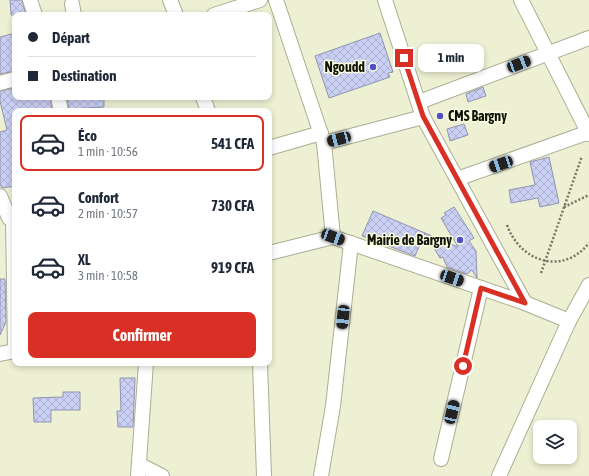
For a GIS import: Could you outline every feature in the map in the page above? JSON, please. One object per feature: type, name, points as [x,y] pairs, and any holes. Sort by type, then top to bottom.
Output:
[{"type":"street","points":[[30,0],[34,12]]},
{"type":"street","points":[[170,0],[175,12]]},
{"type":"street","points":[[223,12],[260,0]]},
{"type":"street","points":[[276,0],[323,138],[333,237]]},
{"type":"street","points":[[385,0],[423,116],[525,303]]},
{"type":"street","points":[[457,179],[589,133],[521,0]]},
{"type":"street","points":[[419,102],[589,38]]},
{"type":"street","points":[[0,84],[12,80]]},
{"type":"street","points":[[272,147],[423,116]]},
{"type":"street","points":[[0,196],[9,218],[12,285]]},
{"type":"street","points":[[272,252],[333,237],[525,303],[569,321]]},
{"type":"street","points":[[321,476],[333,406],[351,243]]},
{"type":"street","points":[[499,476],[569,321],[589,285]]},
{"type":"street","points":[[441,459],[481,288]]},
{"type":"street","points":[[0,354],[12,352]]},
{"type":"street","points":[[146,366],[139,471],[162,476]]},
{"type":"street","points":[[260,366],[264,476]]},
{"type":"path","points":[[541,273],[582,156]]},
{"type":"path","points":[[564,208],[589,195]]},
{"type":"path","points":[[508,225],[516,244],[523,251],[546,261],[562,260],[572,257],[580,252],[589,243]]},
{"type":"building","points":[[10,0],[22,0],[25,12],[12,12],[11,15]]},
{"type":"building","name":"Ngoudd","points":[[380,33],[393,72],[388,73],[390,77],[329,98],[315,56]]},
{"type":"building","points":[[12,34],[12,72],[0,74],[0,37]]},
{"type":"building","points":[[483,87],[486,96],[468,102],[466,94]]},
{"type":"building","points":[[12,89],[12,100],[50,100],[52,108],[12,108],[12,186],[2,188],[0,184],[0,132],[7,130],[0,101],[0,91]]},
{"type":"building","points":[[68,100],[104,100],[104,107],[69,108]]},
{"type":"building","points":[[464,124],[468,135],[450,141],[447,129]]},
{"type":"building","points":[[549,157],[559,203],[540,207],[538,198],[511,203],[509,190],[535,185],[530,162]]},
{"type":"building","points":[[454,207],[474,238],[469,241],[476,251],[477,278],[472,270],[467,274],[447,267],[443,257],[440,258],[425,233],[458,247],[441,218],[446,215],[444,213]]},
{"type":"building","points":[[373,211],[425,233],[415,256],[362,236]]},
{"type":"building","points":[[0,279],[5,279],[6,322],[0,335]]},
{"type":"building","points":[[120,378],[135,378],[133,427],[118,427],[117,411],[121,411]]},
{"type":"building","points":[[63,392],[80,392],[80,410],[51,410],[51,422],[34,422],[33,398],[63,397]]},
{"type":"place","name":"Ngoudd","points":[[373,67]]},
{"type":"place","name":"CMS Bargny","points":[[440,116]]},
{"type":"place","name":"Mairie de Bargny","points":[[460,240]]},
{"type":"route","points":[[404,58],[423,116],[525,303],[481,288],[463,366]]}]
